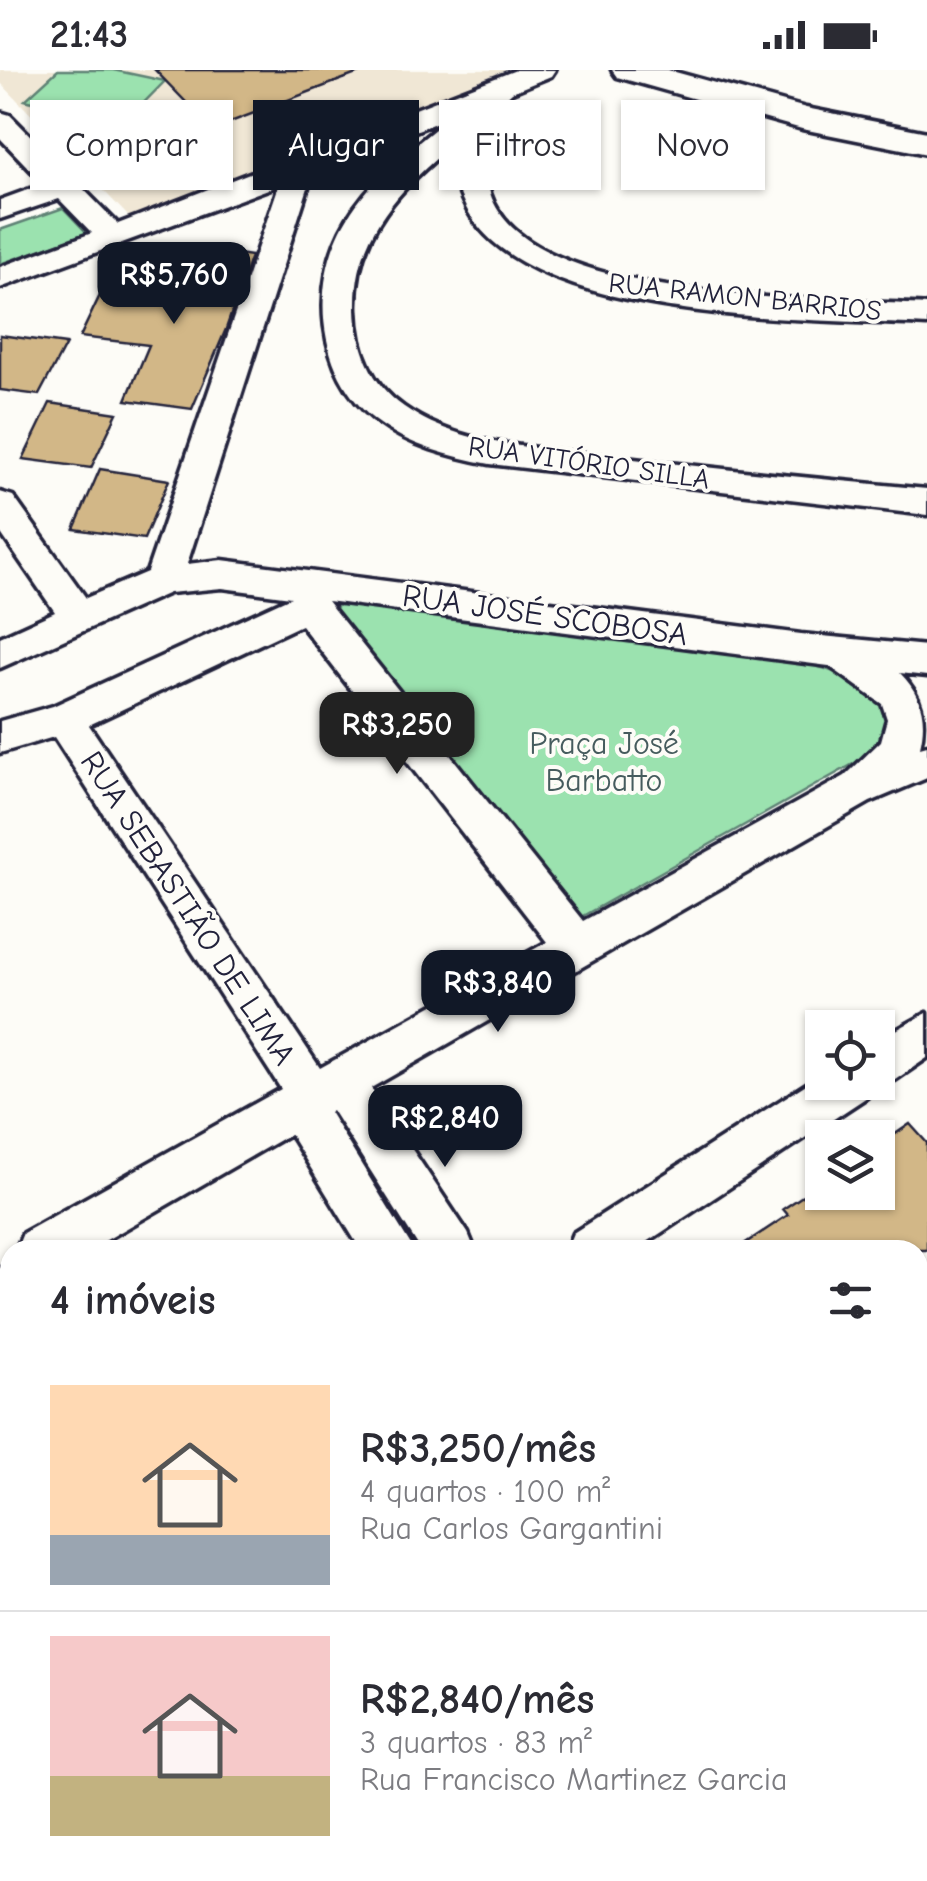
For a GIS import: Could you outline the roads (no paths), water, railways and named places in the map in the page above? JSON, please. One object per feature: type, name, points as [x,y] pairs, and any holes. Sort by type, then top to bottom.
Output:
[{"type":"main road","points":[[629,70],[802,118],[927,143]]},
{"type":"main road","points":[[688,70],[817,104],[927,126]]},
{"type":"street","points":[[419,120],[541,70]]},
{"type":"street","points":[[488,100],[501,88]]},
{"type":"street","points":[[0,122],[30,154]]},
{"type":"street","name":"RUA VITÓRIO SILLA","points":[[439,143],[371,207],[342,265],[338,300],[342,346],[355,378],[375,403],[404,424],[443,442],[494,452],[675,476],[927,502]]},
{"type":"street","name":"RUA RAMON BARRIOS","points":[[424,156],[454,174],[498,228],[520,245],[569,274],[600,284],[682,296],[927,316]]},
{"type":"street","points":[[0,278],[253,185]]},
{"type":"street","points":[[0,210],[56,190]]},
{"type":"street","points":[[64,190],[113,238]]},
{"type":"street","points":[[164,580],[292,190]]},
{"type":"street","points":[[475,190],[480,206]]},
{"type":"street","points":[[0,505],[79,617]]},
{"type":"street","name":"RUA JOSÉ SCOBOSA","points":[[0,653],[164,580],[222,574],[310,596],[927,661]]},
{"type":"street","points":[[0,738],[64,719],[310,596],[577,947]]},
{"type":"street","points":[[801,649],[875,672],[896,688],[906,706],[908,728],[900,746],[854,790]]},
{"type":"street","name":"RUA SEBASTIÃO DE LIMA","points":[[64,719],[317,1094]]},
{"type":"street","points":[[59,1240],[854,790],[927,761]]},
{"type":"street","points":[[317,1094],[384,1240]]},
{"type":"street","points":[[317,1094],[441,1240]]},
{"type":"street","points":[[606,1240],[822,1100]]},
{"type":"park label","name":"Praça José Barbatto","points":[[604,762]]}]
